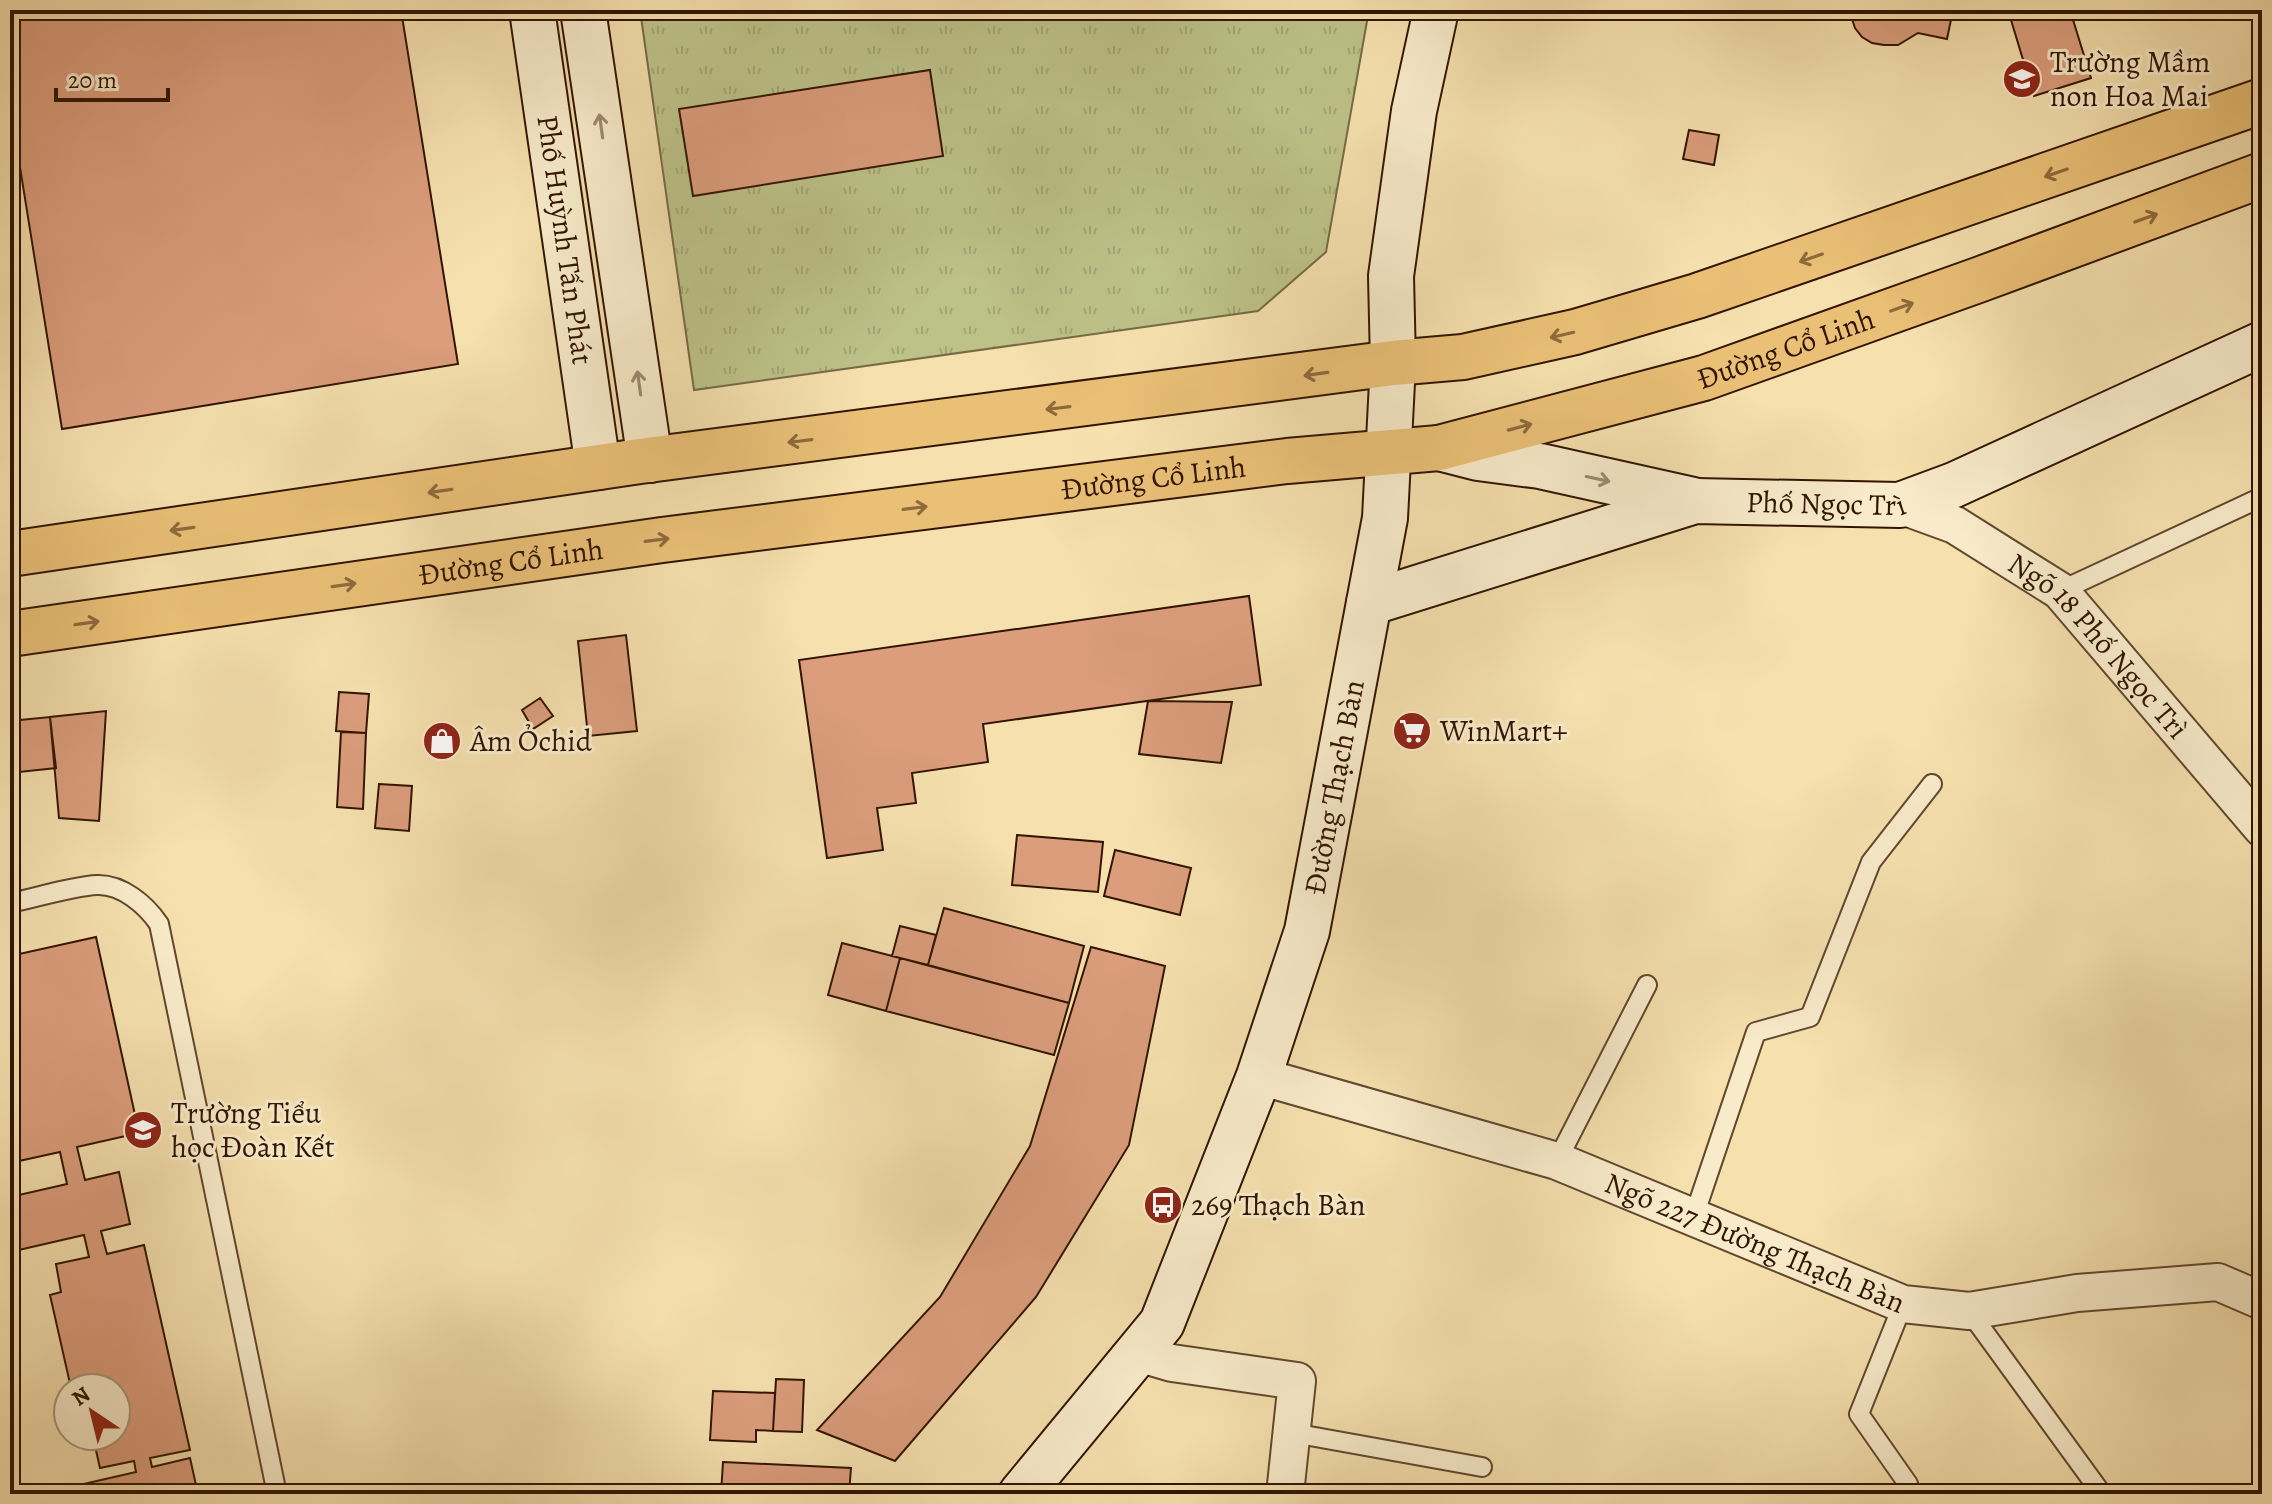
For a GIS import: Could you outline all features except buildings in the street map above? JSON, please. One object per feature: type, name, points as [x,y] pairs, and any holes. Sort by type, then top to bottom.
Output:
[{"type":"main road","points":[[10,554],[598,467],[1393,363],[1463,357],[1575,332],[1697,296],[2262,101]]},
{"type":"main road","name":"Đường Cổ Linh","points":[[10,634],[662,540],[1287,461],[1439,448],[1704,378],[2262,175]]},
{"type":"street","name":"Phố Huỳnh Tấn Phát","points":[[532,10],[598,467]]},
{"type":"street","name":"Phố Huỳnh Tấn Phát","points":[[583,10],[650,460]]},
{"type":"street","name":"Đường Thạch Bàn","points":[[1021,1494],[1162,1323],[1259,1076],[1307,931],[1385,518],[1393,363],[1391,276],[1414,111],[1436,10]]},
{"type":"street","name":"Phố Ngọc Trì","points":[[1369,603],[1695,501],[1900,505],[1954,485],[2262,344]]},
{"type":"street","points":[[1439,448],[1478,458],[1540,466],[1695,501]]},
{"type":"street","name":"Ngõ 18 Phố Ngọc Trì","points":[[1900,505],[1955,525],[2060,591],[2262,828]]},
{"type":"street","name":"Ngõ 227 Đường Thạch Bàn","points":[[1259,1076],[1557,1161],[1903,1304],[1969,1311],[2077,1293],[2218,1282],[2262,1301]]},
{"type":"street","points":[[1138,1353],[1172,1363],[1297,1381],[1285,1494]]},
{"type":"lane","points":[[2060,591],[2262,497]]},
{"type":"lane","points":[[1694,1216],[1756,1032],[1810,1017],[1871,862],[1932,784]]},
{"type":"lane","points":[[10,903],[99,884],[128,894],[147,907],[159,924],[277,1494]]},
{"type":"lane","points":[[1557,1161],[1647,985]]},
{"type":"lane","points":[[1901,1494],[1908,1484],[1859,1414],[1903,1304]]},
{"type":"lane","points":[[1969,1311],[2102,1494]]},
{"type":"lane","points":[[1293,1433],[1482,1467]]},
{"type":"green space","points":[[640,10],[1369,10],[1326,252],[1258,311],[694,390]]},
{"type":"place","name":"Trường Mầm non Hoa Mai","points":[[2022,79]]},
{"type":"place","name":"WinMart+","points":[[1412,731]]},
{"type":"place","name":"Âm Ỏchid","points":[[442,741]]},
{"type":"place","name":"Trường Tiểu học Đoàn Kết","points":[[143,1130]]},
{"type":"place","name":"269 Thạch Bàn","points":[[1163,1205]]}]
